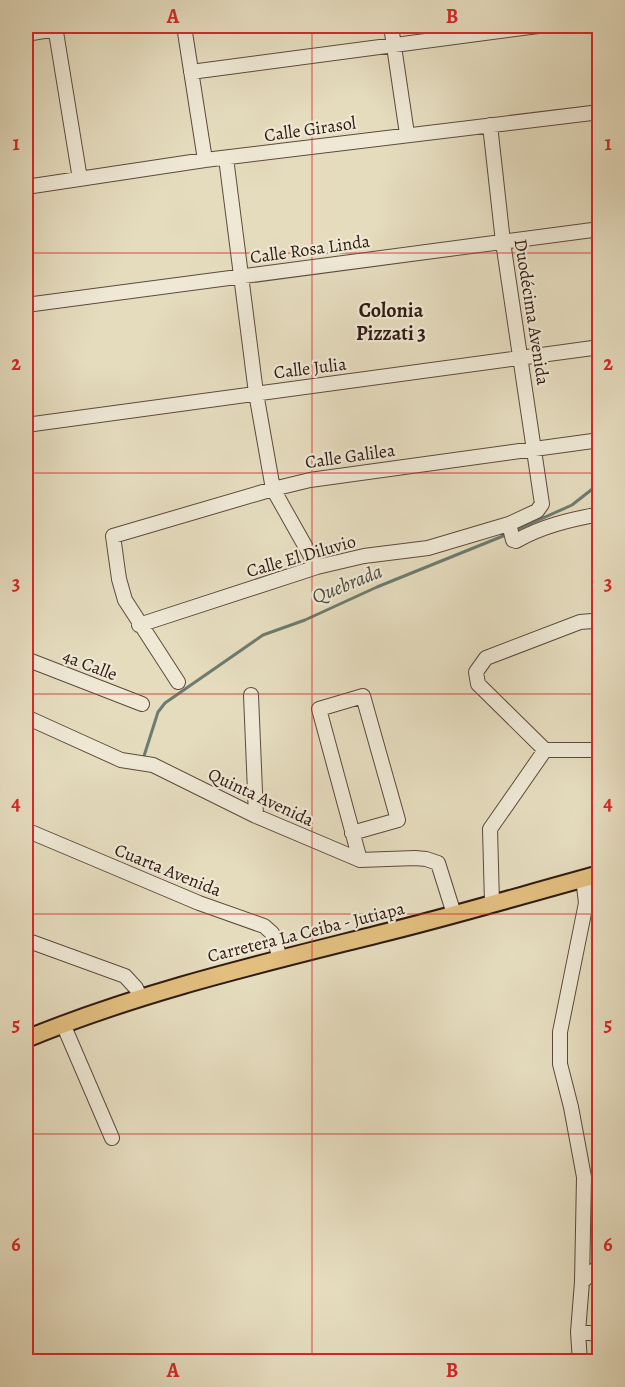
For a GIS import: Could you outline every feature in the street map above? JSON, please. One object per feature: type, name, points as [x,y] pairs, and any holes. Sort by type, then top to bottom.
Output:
[{"type":"main road","name":"Carretera La Ceiba - Jutiapa","points":[[26,1039],[140,997],[591,876]]},
{"type":"street","points":[[184,26],[205,160]]},
{"type":"street","points":[[391,26],[407,134]]},
{"type":"street","points":[[191,72],[538,26]]},
{"type":"street","points":[[594,26],[600,29]]},
{"type":"street","points":[[26,34],[56,27],[80,178]]},
{"type":"street","name":"Calle Girasol","points":[[26,187],[205,160],[600,112]]},
{"type":"street","name":"Duodécima Avenida","points":[[490,125],[503,242],[542,504]]},
{"type":"street","points":[[226,158],[256,393],[273,489],[317,567]]},
{"type":"street","name":"Calle Rosa Linda","points":[[26,305],[600,229]]},
{"type":"street","name":"Calle Julia","points":[[26,425],[600,347]]},
{"type":"street","name":"Calle Galilea","points":[[139,625],[125,600],[119,579],[113,536],[310,480],[600,440]]},
{"type":"street","name":"Calle El Diluvio","points":[[139,625],[317,567],[364,556],[429,548],[511,531],[537,511],[542,504]]},
{"type":"street","name":"Calle El Diluvio","points":[[511,531],[516,541],[554,524],[600,514]]},
{"type":"street","points":[[600,626],[592,621],[569,626],[486,658],[476,672],[478,684],[545,750],[600,750]]},
{"type":"street","points":[[139,625],[178,682]]},
{"type":"street","name":"4a Calle","points":[[26,660],[142,704]]},
{"type":"street","points":[[251,695],[256,816]]},
{"type":"street","points":[[352,833],[398,820],[363,696],[319,709],[352,833],[360,860]]},
{"type":"street","name":"Quinta Avenida","points":[[26,717],[121,760],[153,765],[256,816],[360,860],[415,858],[438,863],[454,914]]},
{"type":"street","points":[[492,903],[490,829],[545,750]]},
{"type":"street","name":"Cuarta Avenida","points":[[26,830],[199,903],[264,926],[272,933],[280,958]]},
{"type":"street","points":[[580,1362],[578,1332],[582,1282],[584,1177],[571,1107],[560,1064],[560,1032],[591,876]]},
{"type":"street","points":[[26,940],[125,976],[136,988],[140,997]]},
{"type":"street","points":[[63,1024],[112,1138]]},
{"type":"street","points":[[582,1282],[600,1265]]},
{"type":"street","points":[[578,1332],[600,1334]]},
{"type":"waterway","name":"Quebrada","points":[[514,531],[572,505],[600,483]]},
{"type":"waterway","name":"Quebrada","points":[[144,756],[158,712],[165,703],[263,635],[305,620],[377,587],[508,534]]},
{"type":"district","name":"Colonia Pizzati 3","points":[[391,322]]}]
